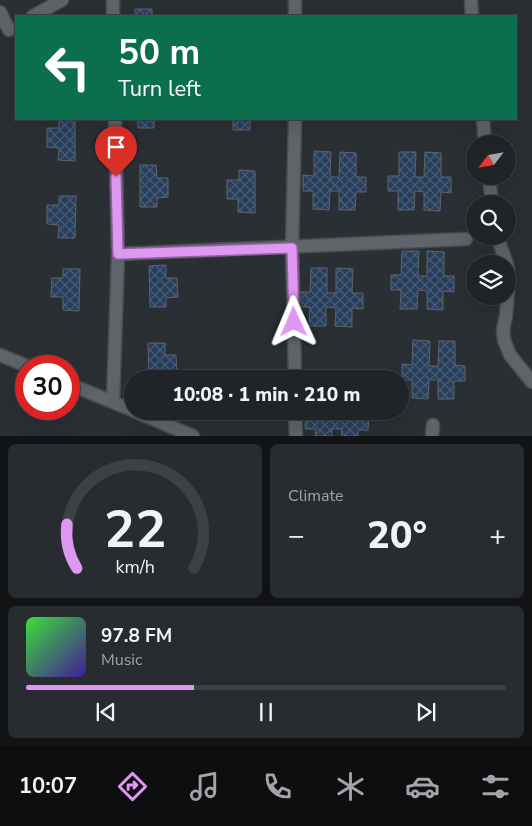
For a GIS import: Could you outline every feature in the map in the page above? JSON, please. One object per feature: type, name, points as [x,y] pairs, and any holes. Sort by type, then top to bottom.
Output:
[{"type":"street","points":[[35,15],[62,0]]},
{"type":"street","points":[[113,0],[113,15]]},
{"type":"street","points":[[295,0],[296,15]]},
{"type":"street","points":[[471,0],[472,15]]},
{"type":"street","points":[[0,12],[8,30]]},
{"type":"street","points":[[113,402],[118,254],[115,120]]},
{"type":"street","points":[[295,120],[292,248],[295,370]]},
{"type":"street","points":[[483,120],[485,135]]},
{"type":"street","points":[[118,254],[466,239]]},
{"type":"street","points":[[507,305],[503,330],[504,340],[510,354],[532,382]]},
{"type":"street","points":[[0,355],[15,361]]},
{"type":"street","points":[[80,388],[124,407]]},
{"type":"street","points":[[155,420],[193,436]]},
{"type":"street","points":[[295,420],[296,436]]},
{"type":"building","points":[[135,9],[152,9],[152,15],[135,15]]},
{"type":"building","points":[[59,120],[75,120],[75,161],[58,160],[59,148],[47,147],[47,128],[59,128]]},
{"type":"building","points":[[138,120],[154,120],[154,128],[138,128]]},
{"type":"building","points":[[233,120],[250,120],[250,130],[233,130]]},
{"type":"building","points":[[314,151],[331,152],[330,177],[339,177],[340,152],[356,153],[356,177],[366,177],[366,192],[356,192],[355,210],[339,210],[339,191],[330,191],[329,210],[313,209],[313,191],[303,191],[303,175],[314,176]]},
{"type":"building","points":[[399,152],[416,152],[415,177],[424,177],[425,152],[441,153],[441,177],[451,177],[451,193],[441,192],[440,211],[424,210],[424,192],[415,191],[414,210],[398,210],[398,191],[388,191],[388,176],[399,176]]},
{"type":"building","points":[[140,165],[156,165],[157,178],[168,178],[168,197],[157,198],[157,207],[140,207]]},
{"type":"building","points":[[239,170],[255,171],[255,213],[238,212],[238,199],[227,199],[227,180],[239,180]]},
{"type":"building","points":[[59,196],[76,196],[75,238],[58,238],[59,225],[47,224],[47,205],[59,205]]},
{"type":"building","points":[[402,251],[419,251],[418,276],[427,276],[427,251],[444,252],[444,276],[454,276],[454,292],[443,291],[443,310],[427,309],[427,291],[418,290],[417,309],[400,309],[401,290],[391,290],[391,275],[401,275]]},
{"type":"building","points":[[166,265],[166,278],[177,278],[178,297],[166,298],[166,307],[150,307],[149,266]]},
{"type":"building","points":[[311,268],[327,268],[327,293],[336,293],[336,268],[353,269],[352,293],[363,293],[363,309],[352,308],[352,327],[335,326],[336,308],[326,307],[326,326],[309,326],[310,307],[299,307],[300,292],[310,292]]},
{"type":"building","points":[[63,269],[80,269],[79,311],[63,310],[63,297],[51,297],[52,278],[63,278]]},
{"type":"building","points":[[413,340],[430,341],[429,366],[438,366],[439,341],[455,341],[455,365],[465,366],[465,381],[454,381],[454,399],[438,399],[438,380],[429,380],[428,399],[412,398],[412,380],[409,380],[409,370],[402,370],[402,364],[412,365]]},
{"type":"building","points":[[148,343],[165,343],[165,355],[176,355],[177,370],[149,370]]},
{"type":"building","points":[[306,420],[369,420],[368,430],[358,430],[358,436],[341,436],[342,429],[332,429],[332,436],[315,436],[316,429],[305,429]]},
{"type":"route","points":[[116,177],[118,254],[292,248],[294,322]]}]
